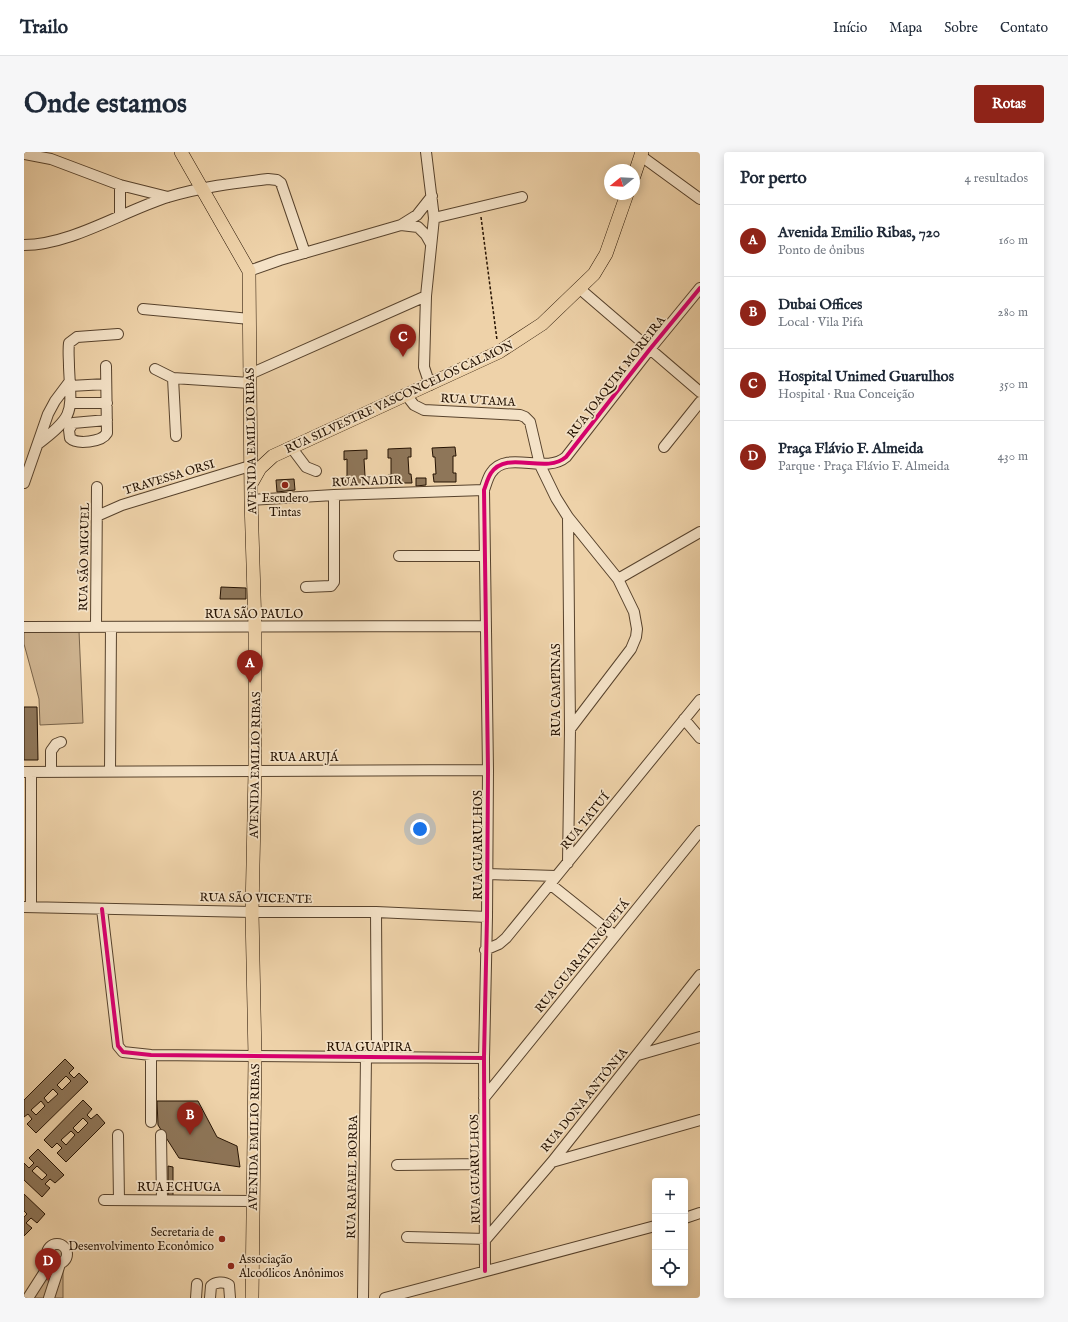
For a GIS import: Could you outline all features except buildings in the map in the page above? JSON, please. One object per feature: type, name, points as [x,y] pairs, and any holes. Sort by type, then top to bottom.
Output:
[{"type":"main road","points":[[181,152],[249,271]]},
{"type":"main road","points":[[638,164],[642,154]]},
{"type":"main road","name":"RUA SILVESTRE VASCONCELOS CALMON","points":[[251,486],[260,468],[273,456],[407,396],[499,352],[542,324],[594,274],[606,254],[626,200]]},
{"type":"main road","name":"AVENIDA EMILIO RIBAS","points":[[249,271],[250,466],[256,627],[256,771],[252,912],[255,1057],[252,1298]]},
{"type":"main road","points":[[250,434],[258,448],[273,456]]},
{"type":"street","points":[[426,152],[434,218],[426,296],[424,367],[430,385]]},
{"type":"street","points":[[28,153],[53,156],[120,185],[168,197]]},
{"type":"street","points":[[642,154],[700,199]]},
{"type":"street","points":[[24,245],[50,243],[168,197],[202,188],[268,179],[277,180],[281,183],[305,253]]},
{"type":"street","points":[[120,185],[120,215]]},
{"type":"street","points":[[249,271],[305,253],[401,226],[417,215],[432,196]]},
{"type":"street","points":[[434,218],[522,197]]},
{"type":"street","points":[[401,226],[418,227],[426,235],[431,244]]},
{"type":"street","name":"RUA JOAQUIM MOREIRA","points":[[540,465],[555,464],[566,457],[650,349],[700,288]]},
{"type":"street","points":[[580,289],[700,392]]},
{"type":"street","points":[[155,369],[173,378],[250,378],[426,296]]},
{"type":"street","points":[[143,309],[250,319]]},
{"type":"street","points":[[38,444],[60,427],[67,418],[71,403],[68,347],[72,339],[77,337],[118,334]]},
{"type":"street","points":[[106,366],[107,420]]},
{"type":"street","points":[[173,378],[176,436]]},
{"type":"street","points":[[70,383],[106,384]]},
{"type":"street","points":[[24,483],[48,414],[55,401],[70,383]]},
{"type":"street","name":"RUA UTAMA","points":[[407,396],[414,405],[424,410],[520,415],[525,417],[530,422],[540,465],[568,517],[618,579],[635,617],[636,637],[631,649],[570,729]]},
{"type":"street","points":[[71,403],[107,402]]},
{"type":"street","points":[[664,447],[700,402]]},
{"type":"street","points":[[291,447],[306,467],[316,471]]},
{"type":"street","name":"RUA GUARULHOS","points":[[485,1271],[484,1058],[485,950],[488,874],[488,770],[484,490],[491,472],[497,467],[514,462],[540,465]]},
{"type":"street","name":"TRAVESSA ORSI","points":[[97,516],[122,505],[250,466]]},
{"type":"street","name":"RUA SÃO MIGUEL","points":[[96,627],[97,487]]},
{"type":"street","name":"RUA NADIR","points":[[251,500],[334,495],[484,490]]},
{"type":"street","points":[[306,587],[331,586],[334,582],[334,495]]},
{"type":"street","name":"RUA CAMPINAS","points":[[568,517],[570,729],[568,863]]},
{"type":"street","points":[[618,579],[700,532]]},
{"type":"street","points":[[399,556],[484,556]]},
{"type":"street","name":"RUA SÃO PAULO","points":[[24,627],[485,626]]},
{"type":"street","points":[[110,771],[111,627]]},
{"type":"street","name":"RUA TATUÍ","points":[[485,950],[499,944],[506,938],[700,700]]},
{"type":"street","points":[[684,720],[700,738]]},
{"type":"street","points":[[51,772],[51,751],[56,744],[61,742]]},
{"type":"street","name":"RUA ARUJÁ","points":[[27,772],[488,770]]},
{"type":"street","points":[[27,772],[28,907]]},
{"type":"street","name":"RUA GUARATINGUETÁ","points":[[484,1098],[700,830]]},
{"type":"street","points":[[488,874],[553,880],[615,936]]},
{"type":"street","name":"RUA SÃO VICENTE","points":[[28,907],[252,912],[376,912],[487,917]]},
{"type":"street","name":"RUA GUAPIRA","points":[[102,909],[118,1046],[123,1052],[151,1056],[377,1056],[484,1058]]},
{"type":"street","points":[[376,912],[377,1056]]},
{"type":"street","name":"RUA DONA ANTÔNIA","points":[[486,1239],[552,1162],[700,975]]},
{"type":"street","points":[[638,1054],[700,1037]]},
{"type":"street","points":[[151,1056],[151,1122]]},
{"type":"street","name":"RUA RAFAEL BORBA","points":[[363,1298],[366,1056]]},
{"type":"street","points":[[552,1162],[700,1120]]},
{"type":"street","points":[[118,1135],[119,1200]]},
{"type":"street","points":[[161,1135],[162,1200]]},
{"type":"street","points":[[397,1165],[484,1164]]},
{"type":"street","name":"RUA ECHUGA","points":[[104,1200],[253,1200]]},
{"type":"street","points":[[688,1217],[700,1214]]},
{"type":"street","points":[[385,1298],[413,1294],[485,1271],[652,1227]]},
{"type":"street","points":[[407,1238],[486,1239]]},
{"type":"street","points":[[28,1298],[56,1263],[49,1298]]},
{"type":"street","points":[[210,1298],[211,1286],[215,1283],[224,1282],[229,1285],[230,1298]]},
{"type":"street","points":[[196,1298],[197,1284]]},
{"type":"path","points":[[480,207],[499,352]]},
{"type":"shaded area","points":[[24,630],[79,631],[83,723],[40,725],[39,699],[24,644]]},
{"type":"shaded area","points":[[60,1240],[68,1245],[70,1251],[63,1267],[63,1298],[24,1298],[46,1263],[45,1249],[52,1241]]},
{"type":"cycle path","points":[[485,1271],[484,1058],[488,770],[484,490],[491,473],[498,466],[516,462],[548,464],[557,462],[566,457],[650,349],[700,288]]},
{"type":"cycle path","points":[[102,909],[118,1046],[123,1052],[151,1055],[484,1058]]},
{"type":"place","name":"Hospital Unimed Guarulhos","points":[[403,357]]},
{"type":"place","name":"Escudero Tintas","points":[[285,485]]},
{"type":"place","name":"Avenida Emilio Ribas, 720","points":[[250,683]]},
{"type":"place","name":"Dubai Offices","points":[[190,1135]]},
{"type":"place","name":"Secretaria de Desenvolvimento Econômico","points":[[222,1239]]},
{"type":"place","name":"Associação Alcoólicos Anônimos","points":[[231,1266]]},
{"type":"place","name":"Praça Flávio F. Almeida","points":[[48,1281]]}]
